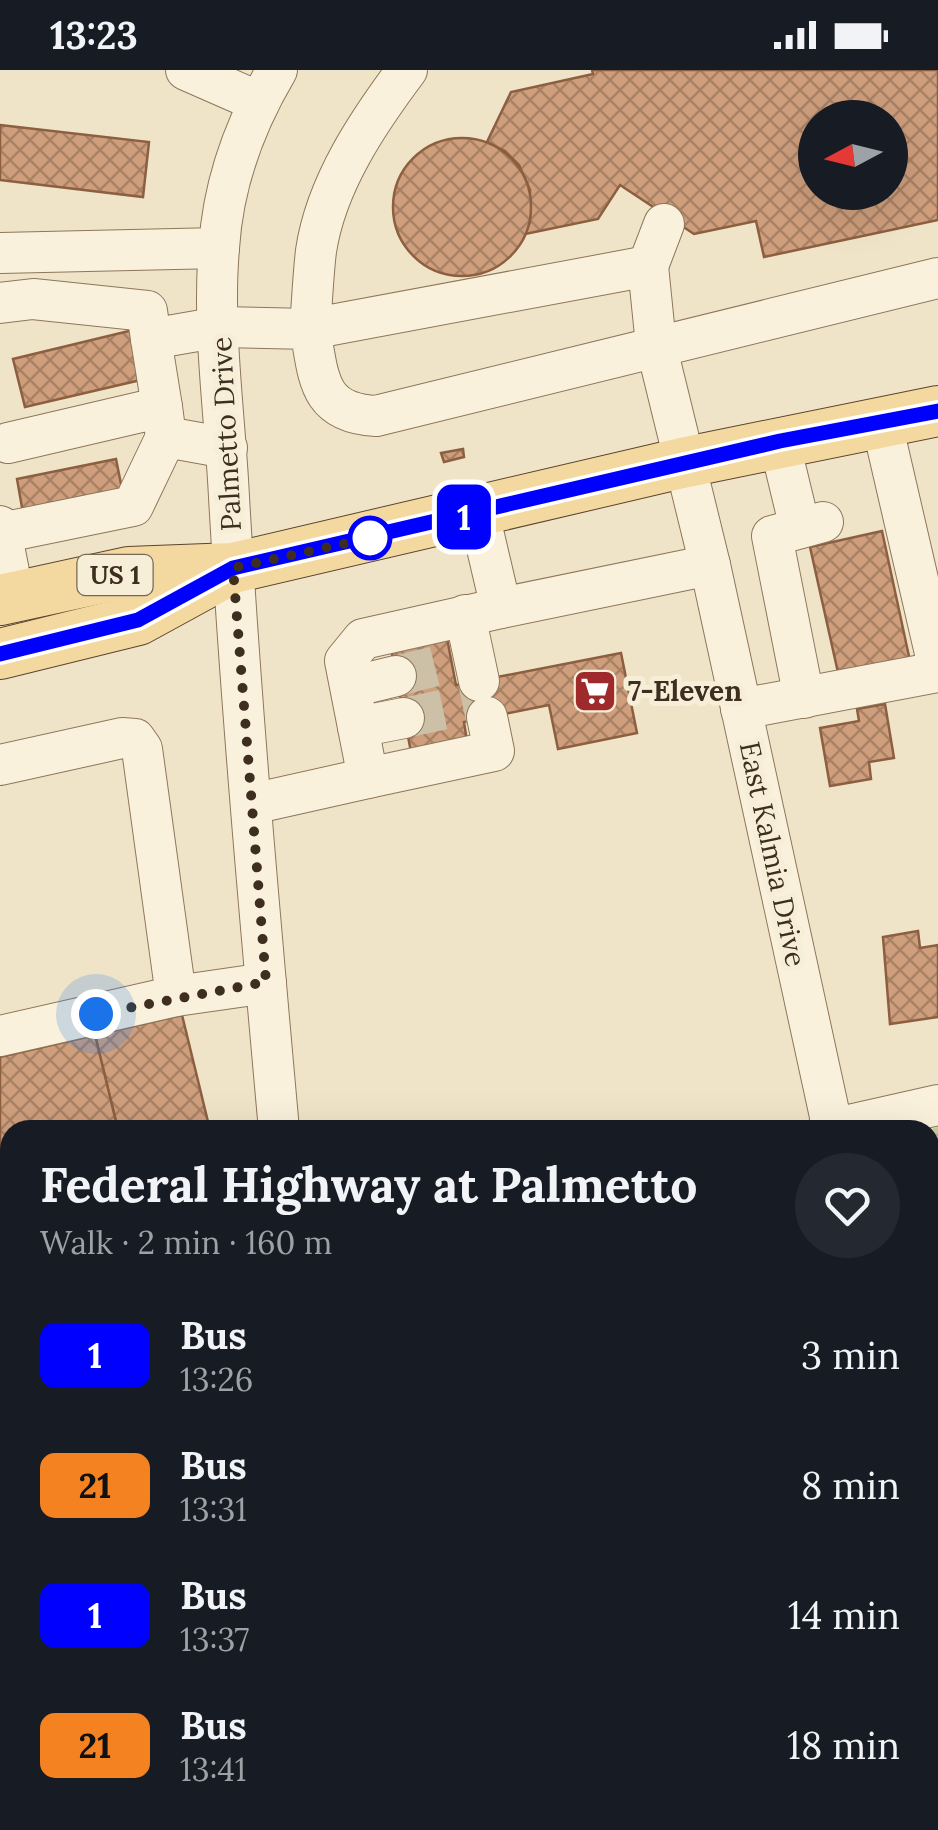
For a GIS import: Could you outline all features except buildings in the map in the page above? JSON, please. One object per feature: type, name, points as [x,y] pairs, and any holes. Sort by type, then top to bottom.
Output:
[{"type":"main road","name":"US 1","points":[[7,598],[146,572],[233,568],[479,514],[780,441],[938,411]]},
{"type":"main road","name":"US 1","points":[[0,654],[138,620],[233,568]]},
{"type":"street","points":[[186,70],[268,86]]},
{"type":"street","points":[[398,73],[334,192],[316,248],[310,329],[320,386],[336,405],[354,415],[376,416],[938,278]]},
{"type":"street","name":"Palmetto Drive","points":[[268,86],[226,196],[218,248],[233,568],[278,1120]]},
{"type":"street","points":[[151,339],[220,327],[310,329],[648,266],[664,224]]},
{"type":"street","points":[[0,252],[218,248]]},
{"type":"street","name":"East Kalmia Drive","points":[[648,266],[656,345],[710,565],[829,1120]]},
{"type":"street","points":[[0,303],[33,299],[147,311],[164,422],[132,506],[146,572]]},
{"type":"street","points":[[3,437],[164,422],[227,448]]},
{"type":"street","points":[[741,710],[938,669],[882,424]]},
{"type":"street","points":[[780,441],[811,525],[772,536],[804,698]]},
{"type":"street","points":[[7,598],[1,530],[132,506]]},
{"type":"street","points":[[252,804],[494,751],[473,680],[483,611],[479,514]]},
{"type":"street","points":[[368,778],[345,661],[363,639],[710,565]]},
{"type":"street","points":[[350,687],[396,676]]},
{"type":"street","points":[[358,728],[404,718]]},
{"type":"street","points":[[0,764],[122,738],[135,739],[142,749],[176,996]]},
{"type":"street","points":[[0,1036],[176,996],[266,982]]},
{"type":"street","points":[[874,1120],[938,1105]]},
{"type":"tunnel","points":[[396,676],[452,662]]},
{"type":"tunnel","points":[[404,718],[484,701]]},
{"type":"bus line","name":"1","points":[[0,654],[138,620],[233,568],[479,514],[780,441],[938,411]]},
{"type":"place","name":"7-Eleven","points":[[595,691]]},
{"type":"route","points":[[96,1014],[266,982],[233,568],[370,538]]}]
